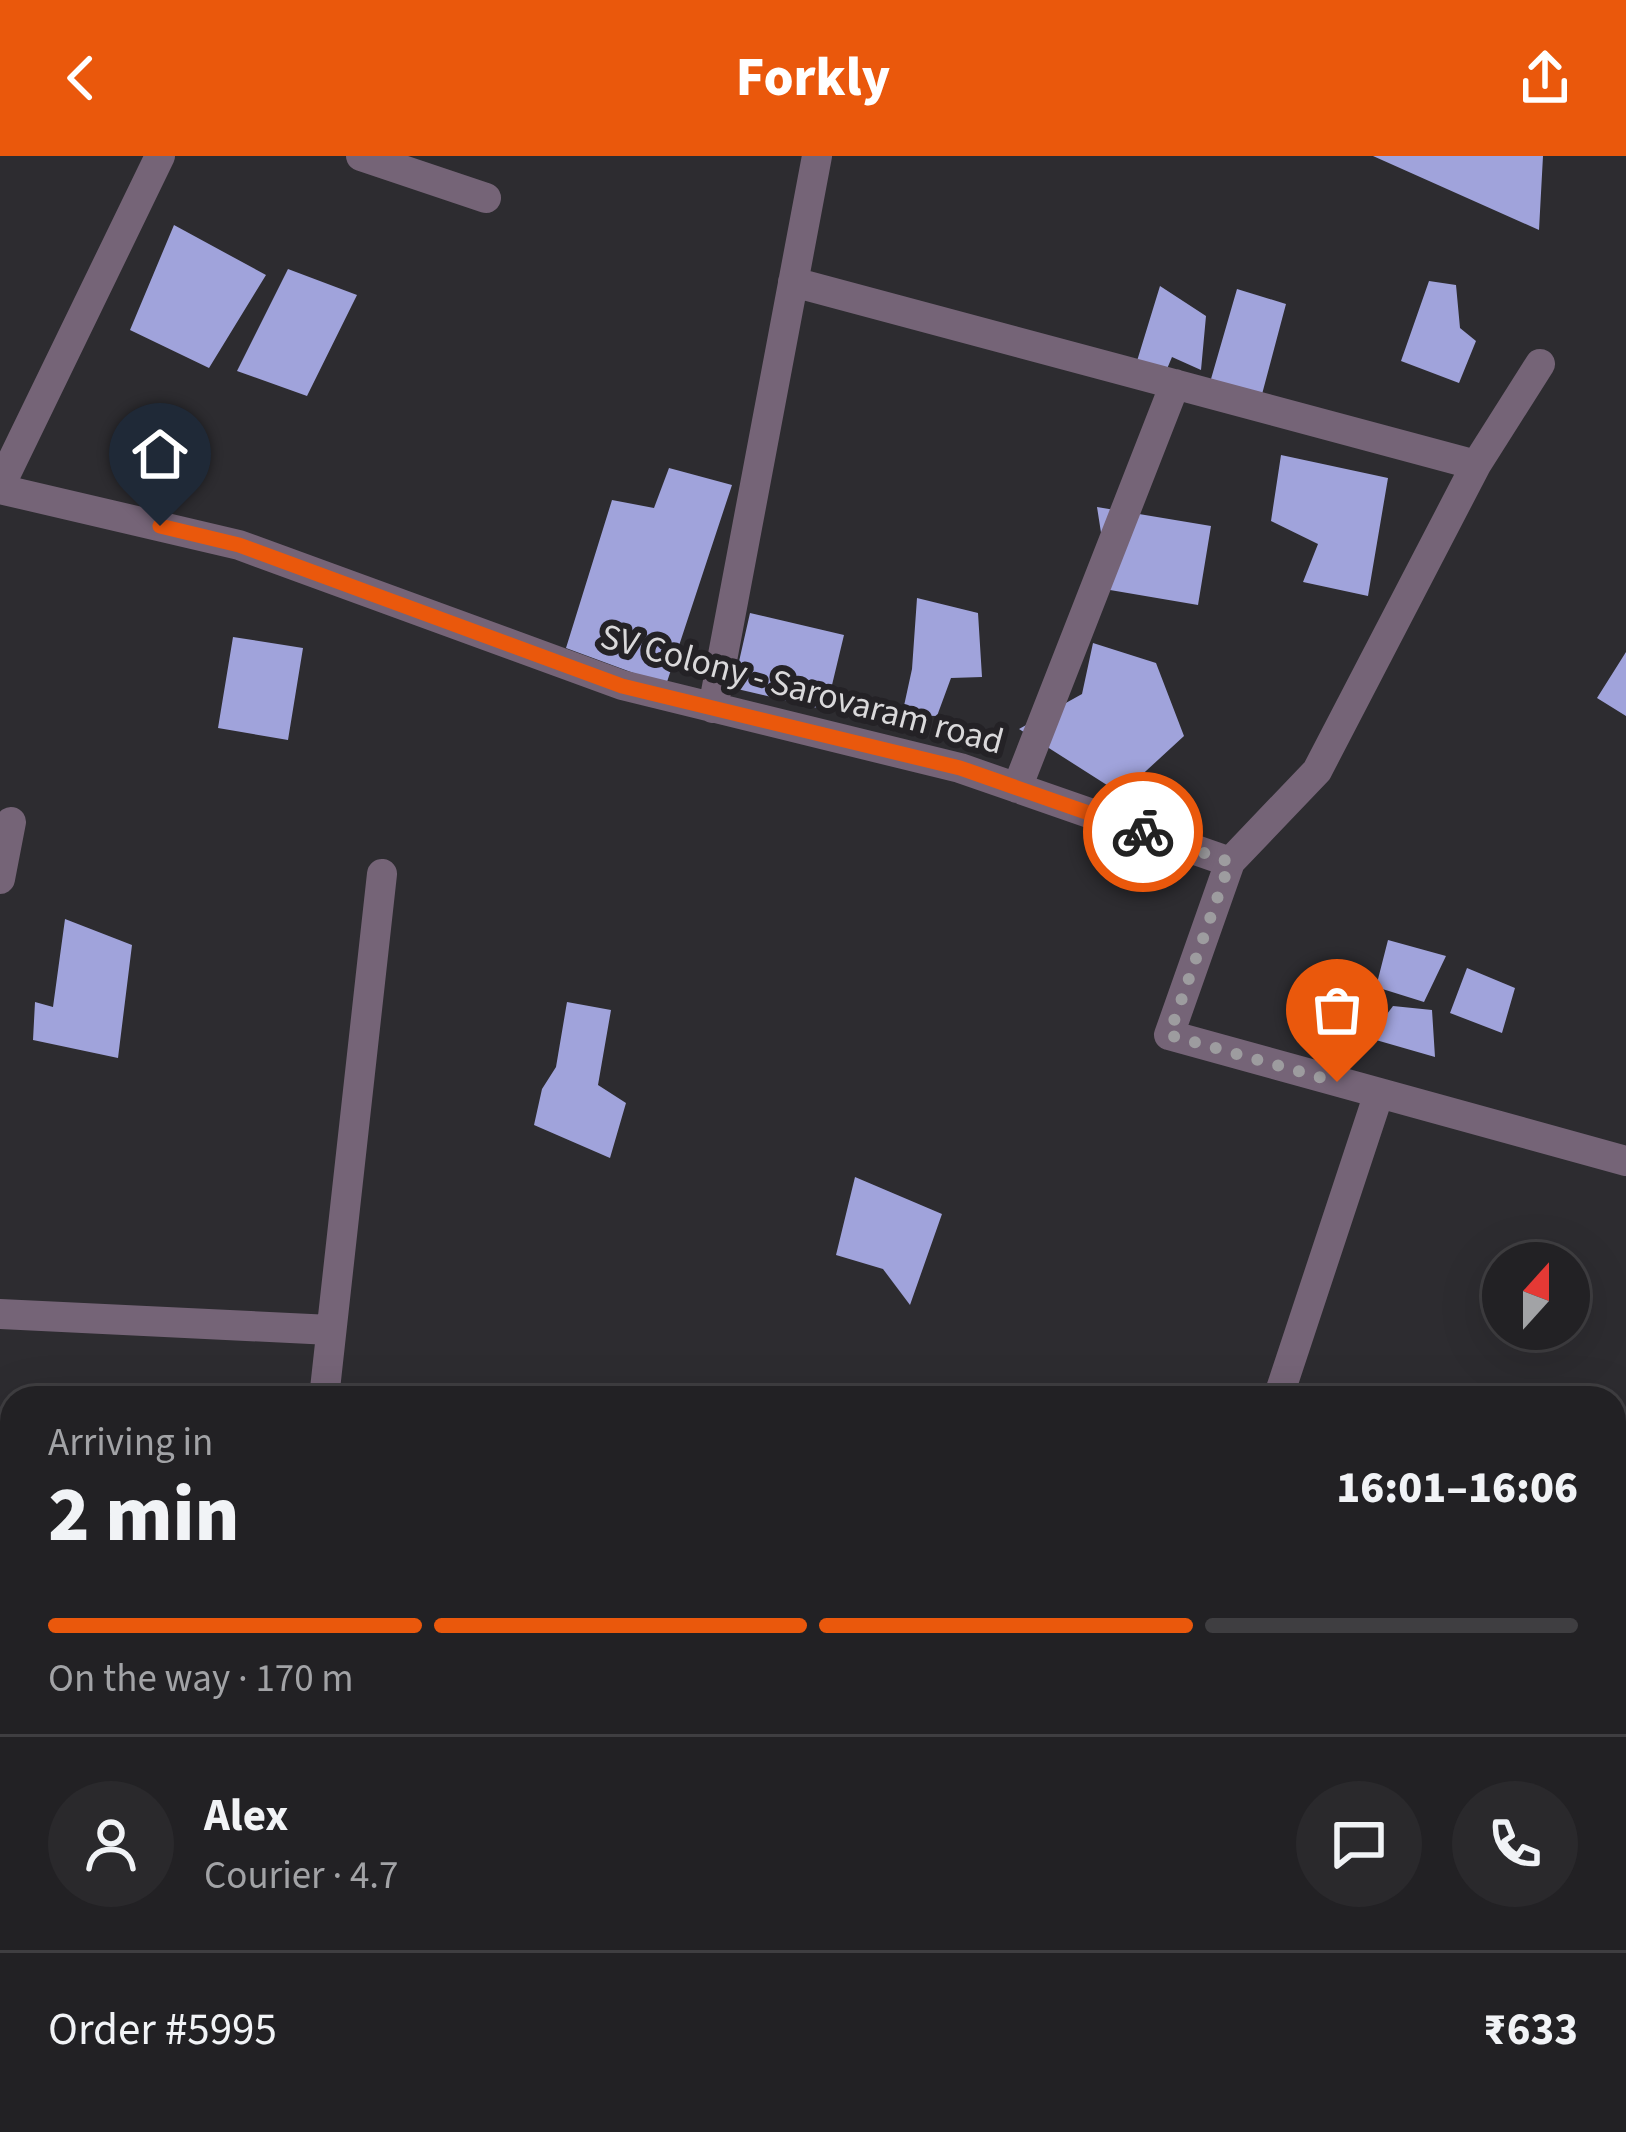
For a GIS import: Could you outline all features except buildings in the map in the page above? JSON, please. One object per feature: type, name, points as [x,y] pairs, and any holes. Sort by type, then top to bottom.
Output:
[{"type":"street","points":[[0,488],[160,156]]},
{"type":"street","points":[[361,156],[486,198]]},
{"type":"street","points":[[712,708],[818,156]]},
{"type":"street","points":[[793,282],[1477,465]]},
{"type":"street","points":[[1540,364],[1477,465],[1317,771],[1230,862],[1169,1035],[1626,1161]]},
{"type":"street","points":[[1017,788],[1174,384]]},
{"type":"street","name":"SV Colony - Sarovaram road","points":[[0,488],[239,545],[622,686],[960,768],[1230,862]]},
{"type":"street","points":[[0,879],[10,822]]},
{"type":"street","points":[[324,1386],[382,874]]},
{"type":"street","points":[[1283,1386],[1379,1093]]},
{"type":"street","points":[[0,1314],[331,1330]]},
{"type":"way so far","points":[[1143,832],[1230,862],[1169,1035],[1337,1082]]},
{"type":"route","points":[[160,526],[239,545],[622,686],[960,768],[1143,832]]}]
